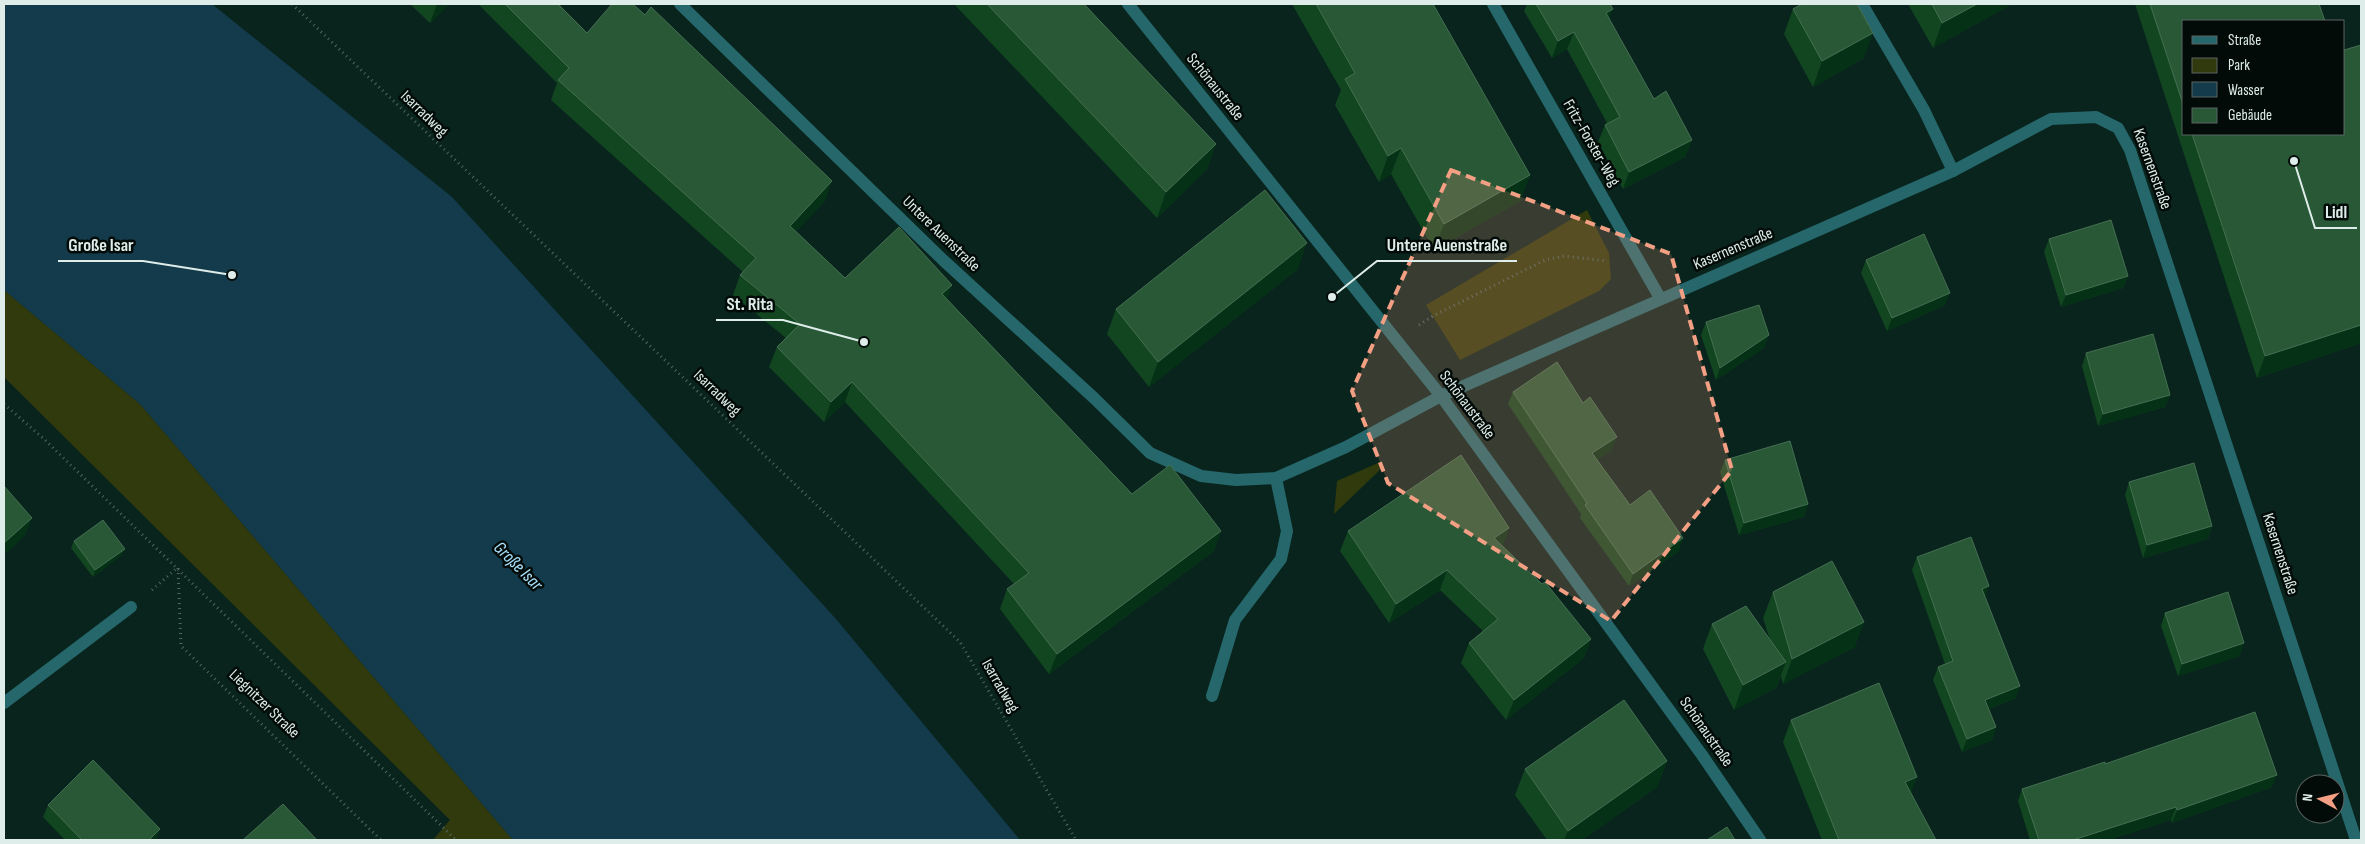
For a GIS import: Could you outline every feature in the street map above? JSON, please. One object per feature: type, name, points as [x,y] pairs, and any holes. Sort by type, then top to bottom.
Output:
[{"type":"street","name":"Untere Auenstraße","points":[[680,4],[943,260],[1094,398],[1150,452],[1202,476],[1236,480],[1276,478],[1346,446],[1441,396]]},
{"type":"street","name":"Schönaustraße","points":[[1128,4],[1441,396],[1702,755],[1760,840]]},
{"type":"street","name":"Fritz-Forster-Weg","points":[[1493,4],[1660,298]]},
{"type":"street","points":[[1862,4],[1924,110],[1953,171]]},
{"type":"street","name":"Kasernenstraße","points":[[1441,396],[1660,298],[1953,171],[2052,119],[2096,117],[2118,128],[2130,150],[2356,840]]},
{"type":"street","points":[[1212,696],[1235,620],[1281,558],[1286,531],[1276,478]]},
{"type":"street","points":[[4,703],[131,608]]},
{"type":"path","name":"Isarradweg","points":[[292,4],[960,642],[1076,840]]},
{"type":"path","points":[[1433,316],[1545,260],[1564,256],[1592,258],[1610,262]]},
{"type":"path","points":[[4,404],[44,438],[456,840]]},
{"type":"path","points":[[131,608],[178,568]]},
{"type":"path","name":"Liegnitzer Straße","points":[[178,568],[181,646],[381,840]]},
{"type":"highlighted area","points":[[1451,170],[1671,254],[1732,470],[1611,621],[1388,483],[1352,391]]},
{"type":"green space","points":[[1587,210],[1609,253],[1611,279],[1599,291],[1460,360],[1426,305]]},
{"type":"green space","points":[[4,290],[140,404],[513,840],[433,840],[450,820],[4,377]]},
{"type":"green space","points":[[1378,463],[1384,466],[1334,514],[1337,481]]},
{"type":"water","points":[[4,4],[212,4],[452,197],[836,619],[1020,840],[513,840],[140,404],[4,290]]},
{"type":"building","points":[[505,4],[558,4],[587,33],[612,4],[633,4],[645,15],[651,7],[832,181],[790,226],[845,278],[899,227],[952,285],[942,294],[1132,494],[1170,465],[1221,531],[1057,654],[1007,589],[1029,573],[852,382],[831,402],[777,347],[800,324],[740,275],[756,258],[558,80],[569,68]]},
{"type":"building","points":[[987,4],[1084,4],[1216,144],[1166,192]]},
{"type":"building","points":[[1316,4],[1433,4],[1530,175],[1444,224],[1401,148],[1388,156],[1345,79],[1355,73]]},
{"type":"building","points":[[1536,4],[1610,4],[1613,9],[1606,13],[1654,99],[1666,91],[1692,140],[1629,172],[1605,125],[1620,117],[1574,32],[1558,41]]},
{"type":"building","points":[[1802,4],[1857,4],[1873,33],[1822,61],[1793,9]]},
{"type":"building","points":[[1932,4],[1977,4],[1942,23]]},
{"type":"building","points":[[2150,4],[2319,4],[2325,20],[2182,20],[2182,101]]},
{"type":"building","points":[[2361,45],[2361,325],[2265,356],[2192,135],[2345,135],[2345,50]]},
{"type":"building","points":[[1265,190],[1307,243],[1158,362],[1116,309]]},
{"type":"building","points":[[2111,220],[2128,276],[2066,295],[2049,239]]},
{"type":"building","points":[[1924,234],[1950,293],[1892,318],[1866,260]]},
{"type":"building","points":[[1759,305],[1769,335],[1720,368],[1706,322]]},
{"type":"building","points":[[2153,334],[2170,395],[2103,414],[2086,353]]},
{"type":"building","points":[[1557,362],[1583,403],[1590,397],[1617,437],[1592,453],[1630,505],[1650,490],[1683,538],[1633,574],[1585,505],[1587,503],[1513,392]]},
{"type":"building","points":[[1790,441],[1808,504],[1744,523],[1725,460]]},
{"type":"building","points":[[1461,455],[1509,528],[1494,538],[1542,584],[1545,582],[1591,639],[1514,700],[1469,643],[1498,619],[1447,570],[1396,604],[1348,531]]},
{"type":"building","points":[[2194,463],[2212,526],[2147,545],[2129,482]]},
{"type":"building","points":[[4,486],[32,518],[4,543]]},
{"type":"building","points":[[103,520],[125,549],[95,570],[74,541]]},
{"type":"building","points":[[1971,537],[1989,586],[1982,589],[2020,686],[1985,700],[1996,727],[1967,739],[1938,667],[1953,661],[1917,557]]},
{"type":"building","points":[[1832,561],[1864,622],[1792,659],[1773,592]]},
{"type":"building","points":[[2228,592],[2244,643],[2182,664],[2165,613]]},
{"type":"building","points":[[1746,606],[1786,662],[1743,685],[1712,624]]},
{"type":"building","points":[[1879,683],[1917,777],[1905,782],[1936,840],[1839,840],[1791,720]]},
{"type":"building","points":[[1624,700],[1667,761],[1568,831],[1525,769]]},
{"type":"building","points":[[2255,712],[2277,775],[2177,810],[2176,807],[2073,840],[2039,840],[2022,789],[2105,762],[2105,764]]},
{"type":"building","points":[[93,760],[160,829],[149,840],[82,840],[48,805]]},
{"type":"building","points":[[283,804],[317,840],[243,840]]},
{"type":"building","points":[[1727,827],[1735,840],[1707,840]]},
{"type":"place","name":"Lidl","points":[[2294,161]]},
{"type":"place","name":"Große Isar","points":[[232,275]]},
{"type":"place","name":"Untere Auenstraße","points":[[1332,297]]},
{"type":"place","name":"St. Rita","points":[[864,342]]}]
